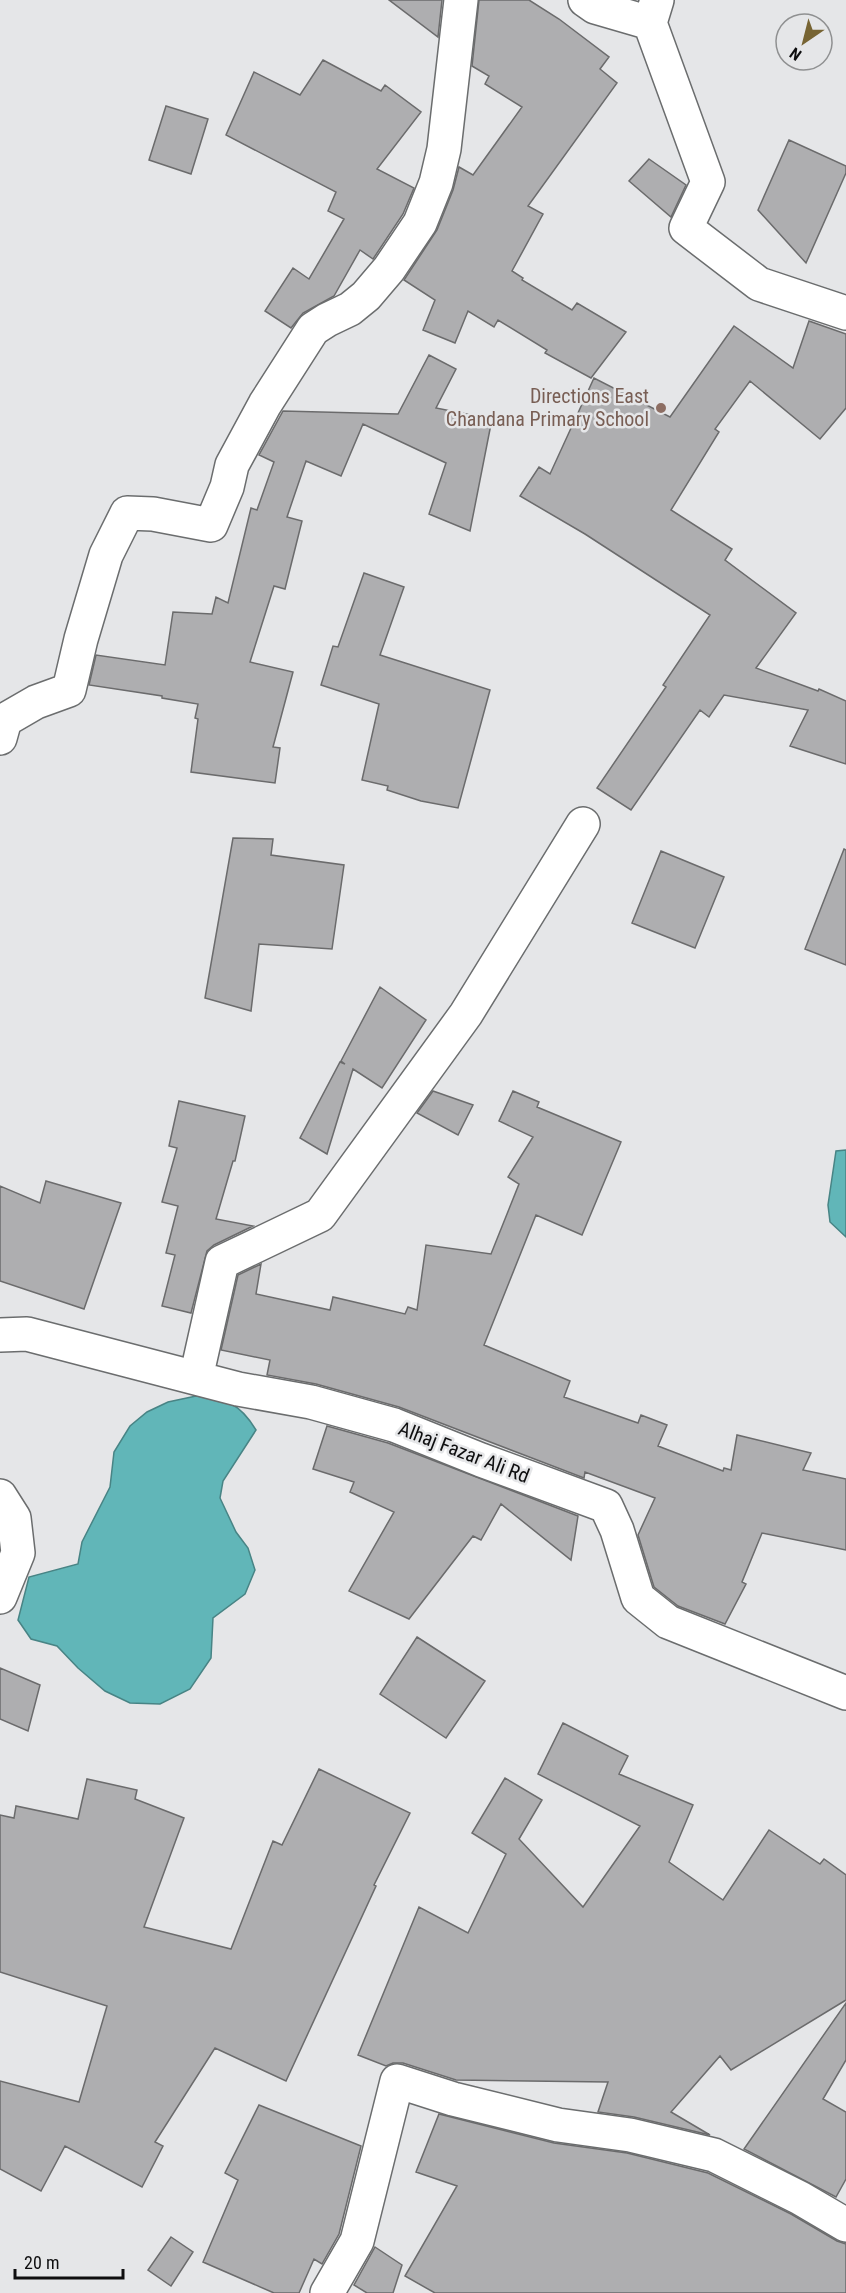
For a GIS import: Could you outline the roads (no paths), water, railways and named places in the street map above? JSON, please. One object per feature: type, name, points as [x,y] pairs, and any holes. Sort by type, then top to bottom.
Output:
[{"type":"street","points":[[0,738],[5,720],[36,702],[69,690],[81,639],[106,555],[127,513],[153,514],[211,525],[227,487],[232,465],[265,404],[314,329],[350,309],[366,296],[389,269],[420,223],[436,183],[444,149],[461,0]]},
{"type":"street","points":[[585,0],[595,7],[654,12],[708,182],[686,228],[759,284],[846,313]]},
{"type":"street","points":[[196,1378],[222,1263],[321,1215],[466,1014],[583,824]]},
{"type":"street","name":"Alhaj Fazar Ali Rd","points":[[0,1335],[27,1334],[238,1389],[311,1402],[394,1425],[606,1506],[617,1530],[638,1598],[668,1622],[846,1693]]},
{"type":"street","points":[[0,1496],[14,1518],[18,1553],[0,1597]]},
{"type":"street","points":[[327,2293],[357,2241],[397,2081],[453,2099],[558,2125],[630,2135],[714,2155],[800,2198],[846,2225]]},
{"type":"water","points":[[846,1150],[846,1237],[830,1222],[828,1205],[836,1151]]},
{"type":"water","points":[[196,1396],[231,1404],[244,1413],[256,1430],[223,1481],[220,1498],[236,1532],[248,1548],[255,1570],[245,1594],[213,1618],[211,1658],[190,1689],[160,1704],[130,1703],[105,1691],[57,1646],[31,1639],[18,1620],[29,1577],[78,1564],[82,1542],[110,1487],[114,1452],[130,1426],[147,1412],[168,1402]]},
{"type":"place","name":"Directions East Chandana Primary School","points":[[661,408]]}]
